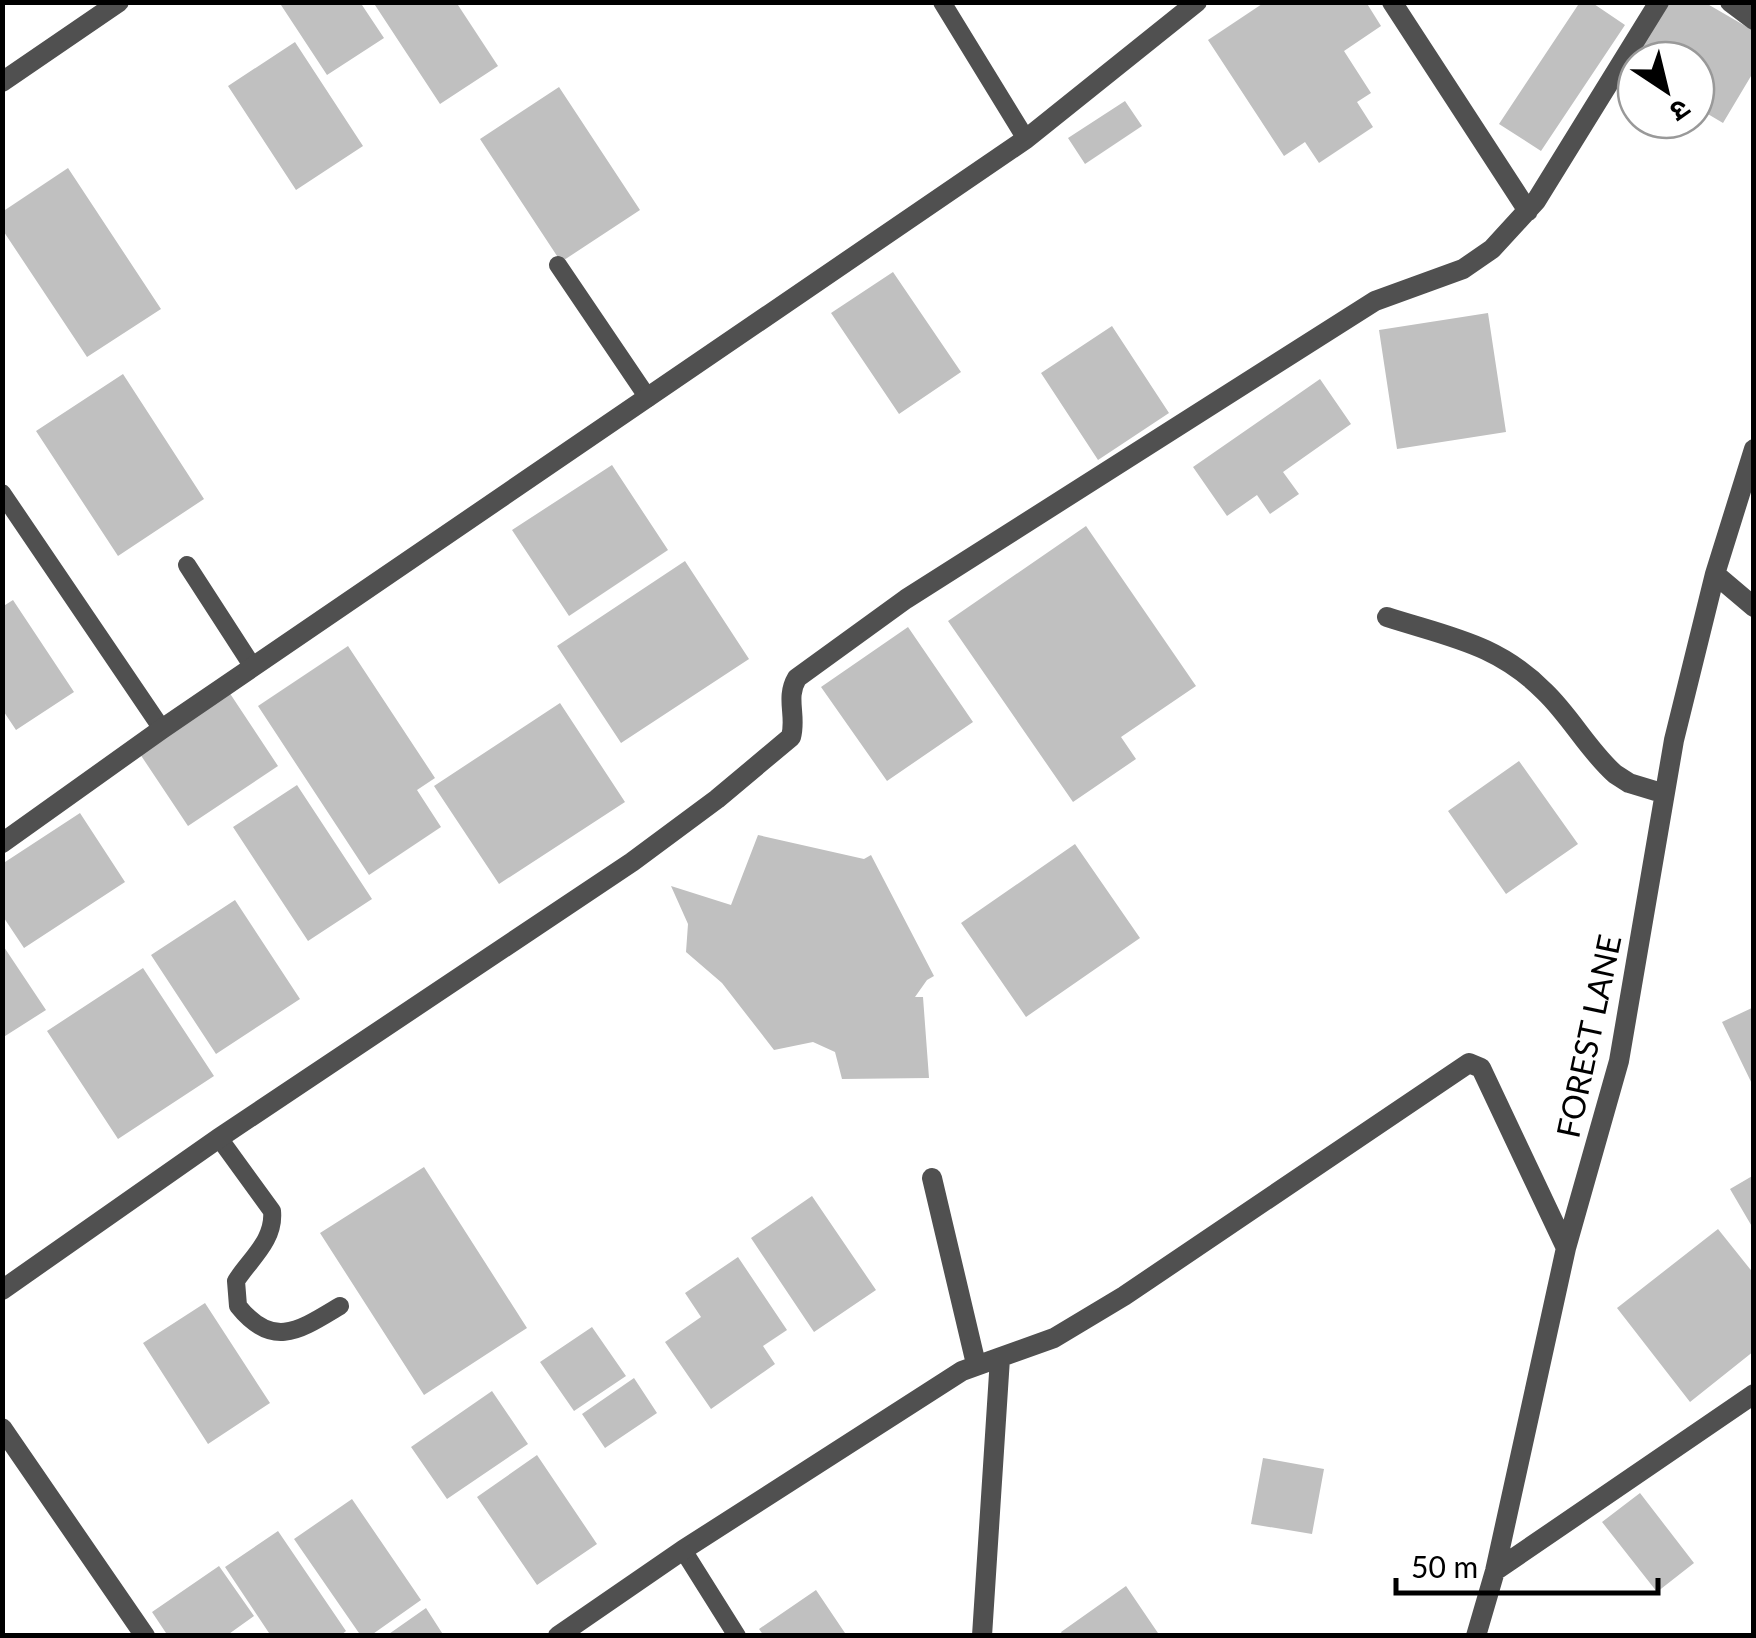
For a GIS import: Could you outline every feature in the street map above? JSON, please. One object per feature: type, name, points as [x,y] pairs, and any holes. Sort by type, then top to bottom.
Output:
[{"type":"street","points":[[2,82],[118,2]]},
{"type":"street","points":[[2,843],[1026,139],[1196,2]]},
{"type":"street","points":[[1392,2],[1528,210]]},
{"type":"street","points":[[2,1290],[220,1138],[632,862],[717,800],[790,737],[790,689],[797,678],[824,656],[906,599],[1375,301],[1463,269],[1480,258],[1528,210],[1659,2]]},
{"type":"street","points":[[1730,2],[1754,20]]},
{"type":"street","name":"FOREST LANE","points":[[1476,1636],[1495,1571],[1566,1248],[1619,1061],[1662,794],[1715,574],[1754,449]]},
{"type":"street","points":[[1715,574],[1754,607]]},
{"type":"street","points":[[1388,617],[1495,652],[1518,666],[1615,774],[1662,794]]},
{"type":"street","points":[[558,1636],[683,1550],[976,1364],[1054,1338],[1124,1296],[1470,1063],[1481,1068],[1566,1248]]},
{"type":"street","points":[[932,1178],[976,1364]]},
{"type":"street","points":[[982,1636],[1000,1358]]},
{"type":"street","points":[[1495,1571],[1754,1394]]},
{"type":"street","points":[[2,1428],[145,1636]]},
{"type":"lane","points":[[942,2],[1026,139]]},
{"type":"lane","points":[[558,265],[648,398]]},
{"type":"lane","points":[[2,494],[162,730]]},
{"type":"lane","points":[[188,565],[253,668]]},
{"type":"lane","points":[[220,1138],[266,1202],[273,1223],[269,1236],[236,1281],[238,1306],[260,1328],[289,1333],[340,1306]]},
{"type":"lane","points":[[683,1550],[737,1636]]},
{"type":"building","points":[[279,2],[360,2],[384,38],[327,75]]},
{"type":"building","points":[[373,2],[456,2],[498,66],[440,104]]},
{"type":"building","points":[[1265,2],[1366,2],[1381,26],[1344,51],[1371,93],[1357,102],[1373,127],[1319,163],[1305,142],[1284,156],[1208,40]]},
{"type":"building","points":[[1580,2],[1591,2],[1625,25],[1541,151],[1499,124]]},
{"type":"building","points":[[1663,2],[1704,2],[1754,31],[1754,71],[1723,123],[1716,119],[1716,40],[1640,40]]},
{"type":"building","points":[[295,42],[363,146],[296,190],[228,86]]},
{"type":"building","points":[[559,87],[640,210],[561,262],[480,139]]},
{"type":"building","points":[[1125,101],[1142,126],[1085,164],[1068,138]]},
{"type":"building","points":[[68,168],[161,309],[87,357],[2,229],[2,212]]},
{"type":"building","points":[[893,272],[961,372],[899,414],[831,313]]},
{"type":"building","points":[[1488,313],[1506,432],[1397,449],[1379,330]]},
{"type":"building","points":[[1112,326],[1169,413],[1098,460],[1041,373]]},
{"type":"building","points":[[123,374],[204,499],[118,556],[36,431]]},
{"type":"building","points":[[1320,379],[1351,424],[1283,472],[1299,494],[1270,514],[1257,495],[1227,516],[1193,467]]},
{"type":"building","points":[[612,465],[668,550],[569,616],[512,530]]},
{"type":"building","points":[[1086,526],[1196,686],[1121,737],[1136,759],[1073,802],[948,621]]},
{"type":"building","points":[[685,561],[749,659],[621,743],[557,646]]},
{"type":"building","points":[[13,600],[74,692],[16,730],[2,709],[2,607]]},
{"type":"building","points":[[908,627],[973,722],[887,781],[821,687]]},
{"type":"building","points":[[348,646],[435,778],[417,790],[441,827],[369,875],[258,706]]},
{"type":"building","points":[[229,692],[278,766],[188,826],[138,751]]},
{"type":"building","points":[[560,703],[625,802],[499,884],[434,786]]},
{"type":"building","points":[[1519,761],[1578,844],[1506,894],[1448,811]]},
{"type":"building","points":[[297,785],[372,899],[308,941],[233,827]]},
{"type":"building","points":[[80,813],[125,882],[24,948],[2,915],[2,864]]},
{"type":"building","points":[[758,835],[864,859],[871,855],[934,976],[915,997],[923,997],[929,1078],[842,1079],[835,1052],[813,1042],[774,1050],[722,983],[686,952],[688,924],[671,886],[731,905]]},
{"type":"building","points":[[1075,844],[1140,938],[1026,1017],[961,923]]},
{"type":"building","points":[[235,900],[300,999],[216,1054],[151,955]]},
{"type":"building","points":[[2,944],[46,1010],[2,1038]]},
{"type":"building","points":[[143,968],[214,1076],[118,1139],[47,1031]]},
{"type":"building","points":[[1754,1007],[1754,1088],[1722,1022]]},
{"type":"building","points":[[424,1167],[527,1328],[424,1395],[320,1233]]},
{"type":"building","points":[[1754,1175],[1754,1230],[1730,1189]]},
{"type":"building","points":[[812,1196],[876,1290],[814,1332],[751,1238]]},
{"type":"building","points":[[1718,1229],[1754,1274],[1754,1351],[1690,1402],[1617,1308]]},
{"type":"building","points":[[738,1257],[787,1330],[763,1346],[775,1364],[711,1409],[665,1342],[701,1317],[685,1293]]},
{"type":"building","points":[[205,1303],[270,1403],[208,1444],[143,1343]]},
{"type":"building","points":[[592,1327],[626,1376],[574,1411],[540,1362]]},
{"type":"building","points":[[634,1378],[657,1413],[605,1448],[582,1414]]},
{"type":"building","points":[[492,1391],[528,1444],[447,1499],[411,1447]]},
{"type":"building","points":[[537,1455],[597,1544],[537,1585],[477,1497]]},
{"type":"building","points":[[1263,1458],[1324,1469],[1312,1534],[1251,1524]]},
{"type":"building","points":[[1640,1493],[1694,1563],[1657,1592],[1602,1522]]},
{"type":"building","points":[[352,1499],[421,1600],[370,1636],[361,1636],[294,1539]]},
{"type":"building","points":[[278,1531],[346,1631],[340,1636],[271,1636],[225,1567]]},
{"type":"building","points":[[219,1566],[254,1616],[226,1636],[168,1636],[152,1612]]},
{"type":"building","points":[[1126,1586],[1160,1636],[1063,1636],[1061,1632]]},
{"type":"building","points":[[816,1590],[847,1636],[764,1636],[759,1629]]},
{"type":"building","points":[[426,1608],[444,1636],[386,1636]]}]
